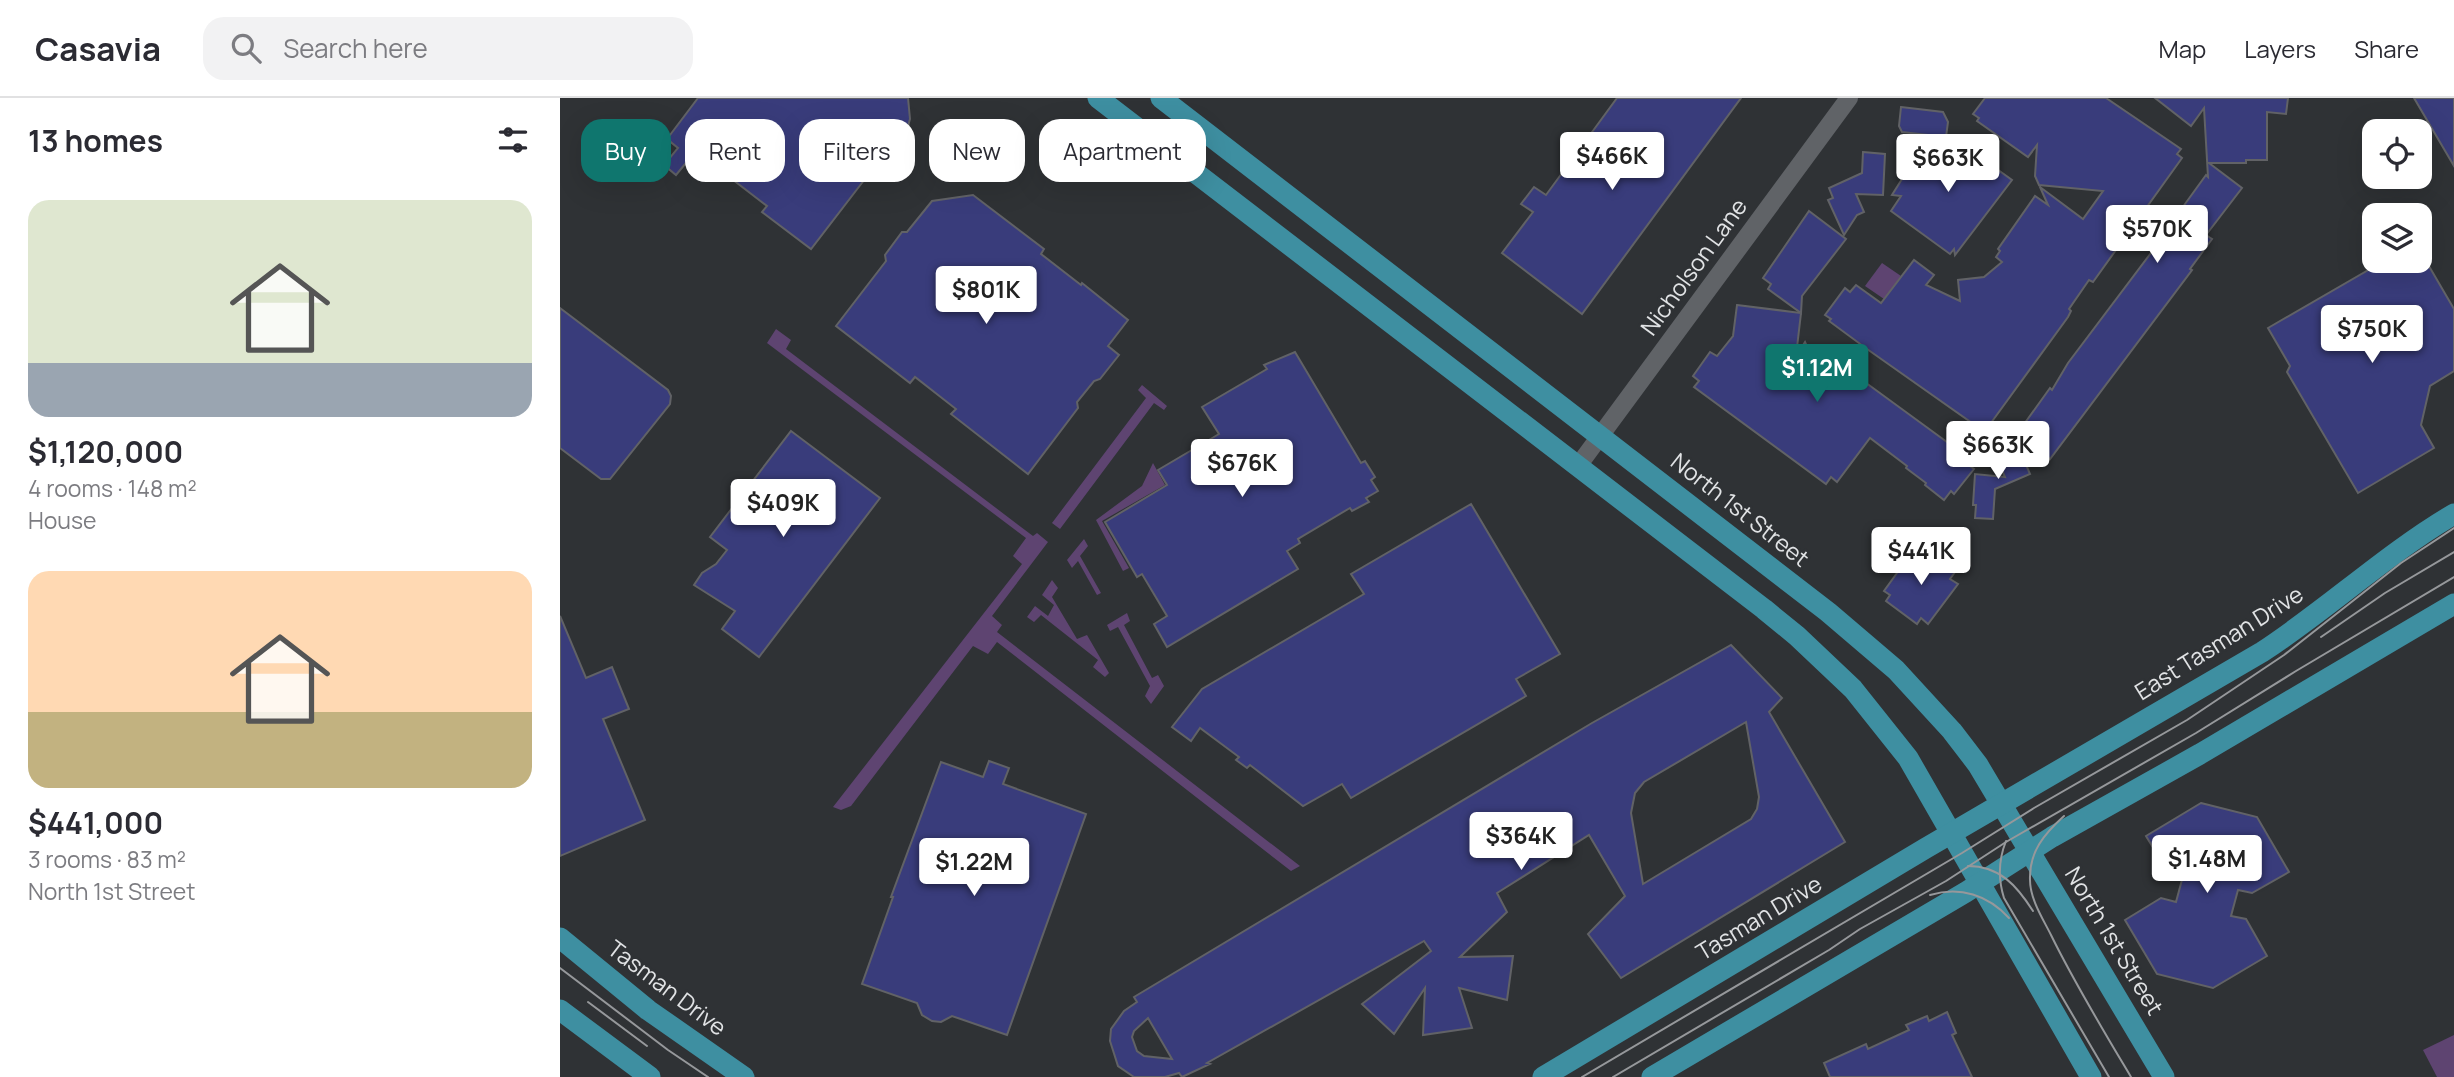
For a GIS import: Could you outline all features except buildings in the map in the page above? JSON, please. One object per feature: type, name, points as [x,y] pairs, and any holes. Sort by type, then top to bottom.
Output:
[{"type":"main road","points":[[1098,98],[1765,609],[1834,670],[1869,708],[1908,758],[2091,1077]]},
{"type":"main road","name":"North 1st Street","points":[[1161,98],[1787,579],[1896,670],[1952,730],[1978,765],[2164,1077]]},
{"type":"main road","name":"East Tasman Drive","points":[[2003,804],[2262,652],[2294,631],[2419,536],[2454,514]]},
{"type":"main road","points":[[1652,1077],[2030,851],[2454,604]]},
{"type":"main road","name":"Tasman Drive","points":[[1543,1077],[2003,804]]},
{"type":"main road","name":"Tasman Drive","points":[[560,939],[648,1010],[744,1077]]},
{"type":"main road","points":[[560,1010],[650,1077]]},
{"type":"street","name":"Nicholson Lane","points":[[1578,466],[1849,98]]},
{"type":"shaded area","points":[[1882,263],[1901,276],[1884,299],[1865,286]]},
{"type":"shaded area","points":[[776,329],[791,340],[786,349],[1033,536],[1037,533],[1048,542],[992,616],[1002,625],[997,632],[1300,866],[1291,871],[997,642],[988,654],[973,646],[851,806],[841,810],[833,807],[1022,564],[1013,556],[1026,538],[767,343]]},
{"type":"shaded area","points":[[1142,385],[1167,406],[1164,410],[1154,403],[1060,529],[1052,523],[1146,398],[1138,390]]},
{"type":"shaded area","points":[[1153,463],[1165,485],[1102,521],[1129,568],[1123,571],[1096,520],[1142,486]]},
{"type":"shaded area","points":[[1084,539],[1088,546],[1080,556],[1101,593],[1097,595],[1078,561],[1072,568],[1067,560]]},
{"type":"shaded area","points":[[1052,580],[1058,588],[1052,597],[1077,639],[1087,635],[1109,673],[1105,677],[1093,667],[1098,660],[1041,615],[1034,622],[1027,617],[1035,606],[1048,616],[1054,605],[1042,595]]},
{"type":"shaded area","points":[[1127,613],[1130,621],[1124,625],[1152,678],[1158,675],[1164,686],[1151,704],[1145,696],[1150,686],[1118,627],[1110,631],[1107,625]]},
{"type":"shaded area","points":[[2454,1035],[2454,1077],[2437,1077],[2423,1050]]},
{"type":"tram line","points":[[1582,1077],[2187,720],[2284,655],[2401,563],[2454,528]]},
{"type":"tram line","points":[[2321,637],[2385,593],[2454,552]]},
{"type":"tram line","points":[[1613,1077],[1860,929],[1946,881],[2006,842],[2196,733],[2454,577]]},
{"type":"tram line","points":[[2064,816],[2044,837],[2035,852],[2030,870],[2032,894],[2089,1007],[2131,1077]]},
{"type":"tram line","points":[[2006,841],[2000,870],[2004,898],[2109,1077]]},
{"type":"tram line","points":[[1968,866],[1989,870],[2006,879],[2021,893],[2033,911]]},
{"type":"tram line","points":[[1930,895],[1941,892],[1973,894],[1992,903],[2009,918]]},
{"type":"tram line","points":[[560,968],[708,1077]]},
{"type":"tram line","points":[[588,1002],[647,1046]]}]
